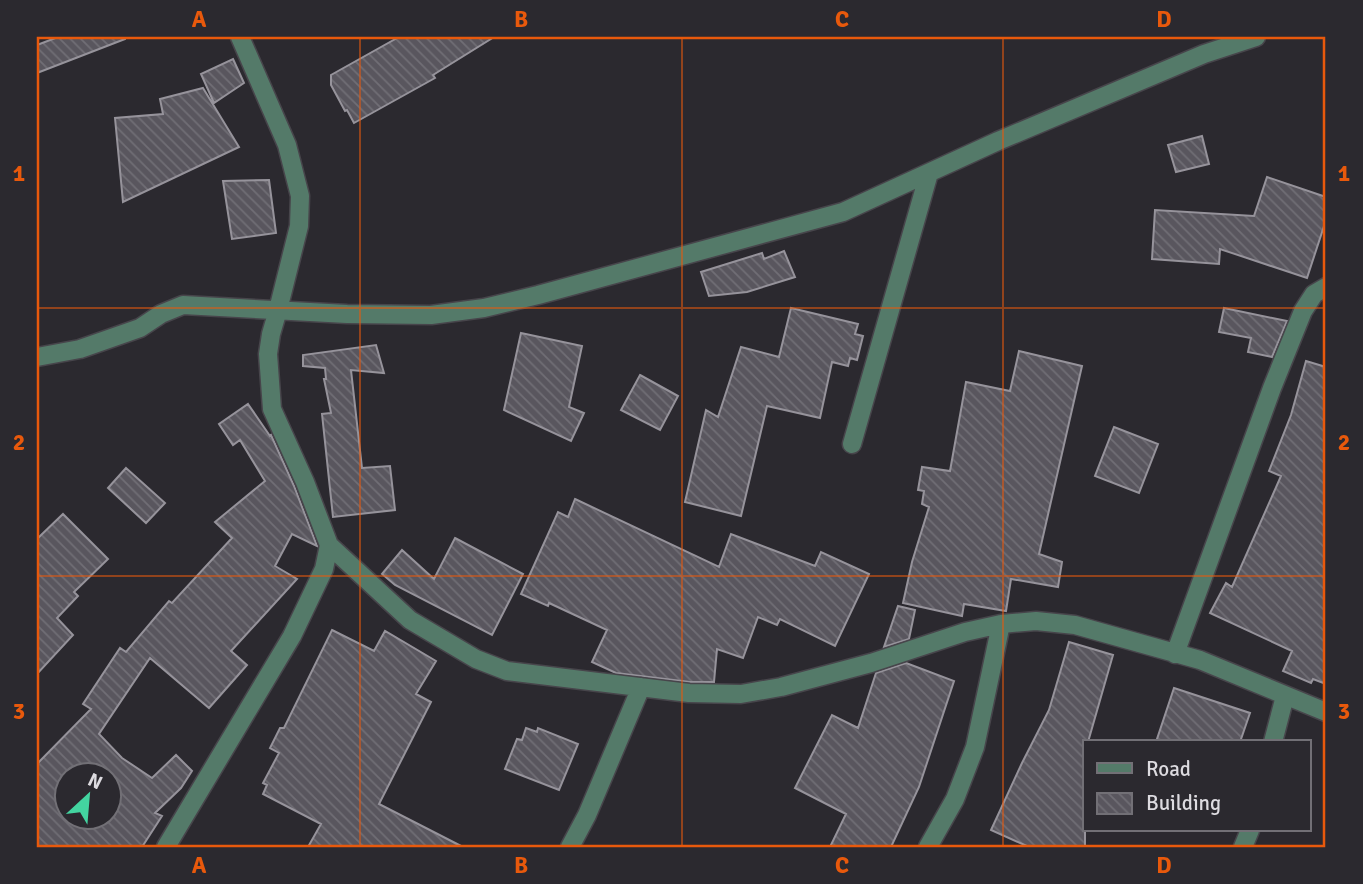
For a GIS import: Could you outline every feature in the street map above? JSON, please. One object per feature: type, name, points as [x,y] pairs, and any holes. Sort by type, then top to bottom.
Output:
[{"type":"street","points":[[240,37],[287,145],[300,196],[299,226],[268,354],[272,409],[305,482],[329,545],[410,620],[476,659],[508,671],[689,693],[741,695],[781,688],[871,663],[965,632],[1001,624],[1036,621],[1075,625],[1200,660],[1326,712]]},
{"type":"street","points":[[37,357],[79,349],[140,328],[161,314],[183,305],[346,314],[431,315],[484,308],[549,292],[843,212],[998,141],[1204,54],[1256,37]]},
{"type":"street","points":[[852,444],[929,173]]},
{"type":"street","points":[[1175,654],[1272,388],[1303,312],[1314,294],[1326,287]]},
{"type":"street","points":[[166,847],[292,636],[324,569],[329,545]]},
{"type":"street","points":[[928,847],[955,799],[975,747],[1001,624]]},
{"type":"street","points":[[570,847],[587,815],[641,687]]},
{"type":"street","points":[[1274,740],[1285,696]]},
{"type":"building","points":[[58,37],[125,39],[37,73],[37,45]]},
{"type":"building","points":[[399,37],[494,37],[433,75],[435,78],[354,123],[331,85],[331,75]]},
{"type":"building","points":[[233,59],[244,83],[214,103],[201,74]]},
{"type":"building","points":[[203,88],[239,147],[123,202],[115,118],[163,114],[160,99]]},
{"type":"building","points":[[1202,136],[1209,164],[1176,172],[1168,145]]},
{"type":"building","points":[[1267,177],[1326,197],[1326,220],[1307,278],[1220,249],[1219,264],[1152,259],[1155,210],[1254,216]]},
{"type":"building","points":[[269,180],[276,233],[232,239],[223,181]]},
{"type":"building","points":[[784,251],[795,277],[747,292],[709,296],[701,272],[762,253],[764,259]]},
{"type":"building","points":[[791,308],[858,324],[855,334],[863,336],[857,360],[850,358],[848,366],[832,362],[820,418],[767,406],[741,516],[685,502],[706,410],[718,417],[741,347],[779,357]]},
{"type":"building","points":[[1224,308],[1287,321],[1272,357],[1248,352],[1251,338],[1219,332]]},
{"type":"building","points":[[521,333],[582,346],[569,407],[584,413],[571,441],[504,410]]},
{"type":"building","points":[[376,345],[384,373],[351,370],[362,468],[390,466],[395,510],[333,517],[322,414],[331,413],[324,379],[325,368],[303,366],[303,355]]},
{"type":"building","points":[[1019,351],[1082,366],[1039,554],[1062,562],[1058,587],[1011,579],[1006,611],[964,604],[962,616],[903,603],[929,507],[922,504],[924,491],[918,490],[922,467],[950,471],[966,382],[1010,391]]},
{"type":"building","points":[[1306,361],[1326,367],[1326,684],[1313,679],[1311,683],[1283,671],[1292,651],[1210,613],[1226,583],[1232,587],[1281,476],[1269,471],[1291,415]]},
{"type":"building","points":[[640,375],[678,396],[660,430],[621,410]]},
{"type":"building","points":[[248,404],[271,435],[317,546],[292,534],[275,566],[297,579],[231,651],[247,665],[209,708],[150,658],[99,734],[122,758],[152,778],[176,755],[192,771],[181,788],[155,813],[162,816],[142,847],[37,847],[37,764],[91,709],[83,704],[120,648],[126,652],[169,601],[172,603],[232,538],[215,522],[265,481],[240,440],[233,445],[219,424]]},
{"type":"building","points":[[1114,427],[1158,444],[1139,493],[1095,476]]},
{"type":"building","points":[[126,468],[165,503],[146,523],[108,488]]},
{"type":"building","points":[[575,499],[719,567],[731,534],[815,566],[821,552],[869,574],[835,646],[780,619],[777,625],[758,617],[743,658],[717,649],[714,682],[690,682],[616,673],[592,662],[607,630],[549,603],[548,606],[521,594],[558,512],[568,517]]},
{"type":"building","points":[[63,514],[108,559],[74,592],[78,596],[57,618],[73,635],[37,674],[37,539]]},
{"type":"building","points":[[455,538],[523,574],[492,635],[395,585],[382,574],[402,550],[434,579]]},
{"type":"building","points":[[898,606],[915,610],[909,639],[884,647]]},
{"type":"building","points":[[332,630],[374,651],[385,631],[436,661],[416,694],[431,702],[379,804],[463,847],[308,847],[321,824],[263,794],[267,785],[263,783],[279,753],[270,748],[280,728],[284,728]]},
{"type":"building","points":[[1069,642],[1113,655],[1089,740],[1083,740],[1085,847],[1029,847],[991,830],[1049,710]]},
{"type":"building","points":[[906,663],[954,681],[919,787],[891,847],[830,847],[846,814],[795,788],[832,715],[858,728],[876,673]]},
{"type":"building","points":[[1174,688],[1250,713],[1241,740],[1157,740]]},
{"type":"building","points":[[526,728],[537,732],[538,728],[578,744],[559,790],[505,769],[517,739],[522,740]]}]
